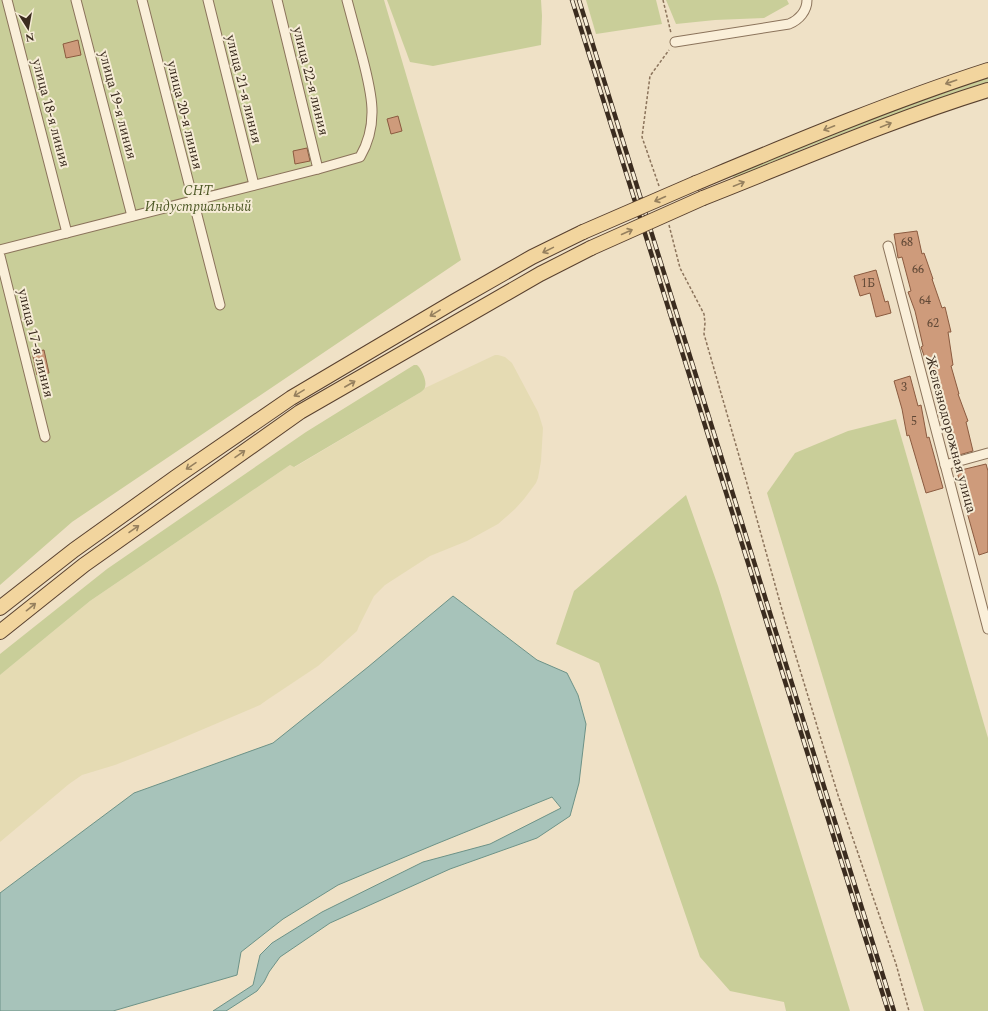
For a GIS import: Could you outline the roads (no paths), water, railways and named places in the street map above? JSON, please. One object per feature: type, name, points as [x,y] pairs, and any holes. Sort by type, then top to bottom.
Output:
[{"type":"main road","points":[[0,608],[74,550],[176,477],[291,398],[532,257],[583,232],[778,148],[880,108],[988,70]]},
{"type":"main road","points":[[0,632],[84,565],[300,412],[540,274],[591,248],[703,198],[897,121],[988,90]]},
{"type":"street","name":"улица 18-я линия","points":[[7,0],[67,233]]},
{"type":"street","name":"улица 19-я линия","points":[[76,0],[132,216]]},
{"type":"street","name":"улица 20-я линия","points":[[142,0],[220,306]]},
{"type":"street","name":"улица 21-я линия","points":[[208,0],[254,185]]},
{"type":"street","name":"улица 22-я линия","points":[[277,0],[318,169]]},
{"type":"street","points":[[0,250],[360,157],[367,142],[371,124],[372,104],[367,77],[347,0]]},
{"type":"street","points":[[675,42],[789,24],[802,15],[807,6],[807,0]]},
{"type":"street","name":"Железнодорожная улица","points":[[888,246],[988,629]]},
{"type":"street","name":"улица 17-я линия","points":[[0,256],[45,437]]},
{"type":"street","points":[[944,465],[988,453]]},
{"type":"water","points":[[453,596],[537,660],[567,673],[578,695],[586,724],[579,783],[570,816],[537,838],[450,869],[330,923],[280,957],[257,991],[226,1011],[213,1011],[253,985],[260,955],[272,943],[322,912],[423,862],[490,844],[561,808],[552,797],[338,885],[283,919],[241,952],[237,975],[113,1011],[0,1011],[0,893],[134,793],[273,743],[368,667]]},
{"type":"railway","points":[[572,0],[888,1011]]},
{"type":"railway","points":[[579,0],[894,1011]]},
{"type":"park label","name":"СНТ Индустриальный","points":[[198,198]]}]
